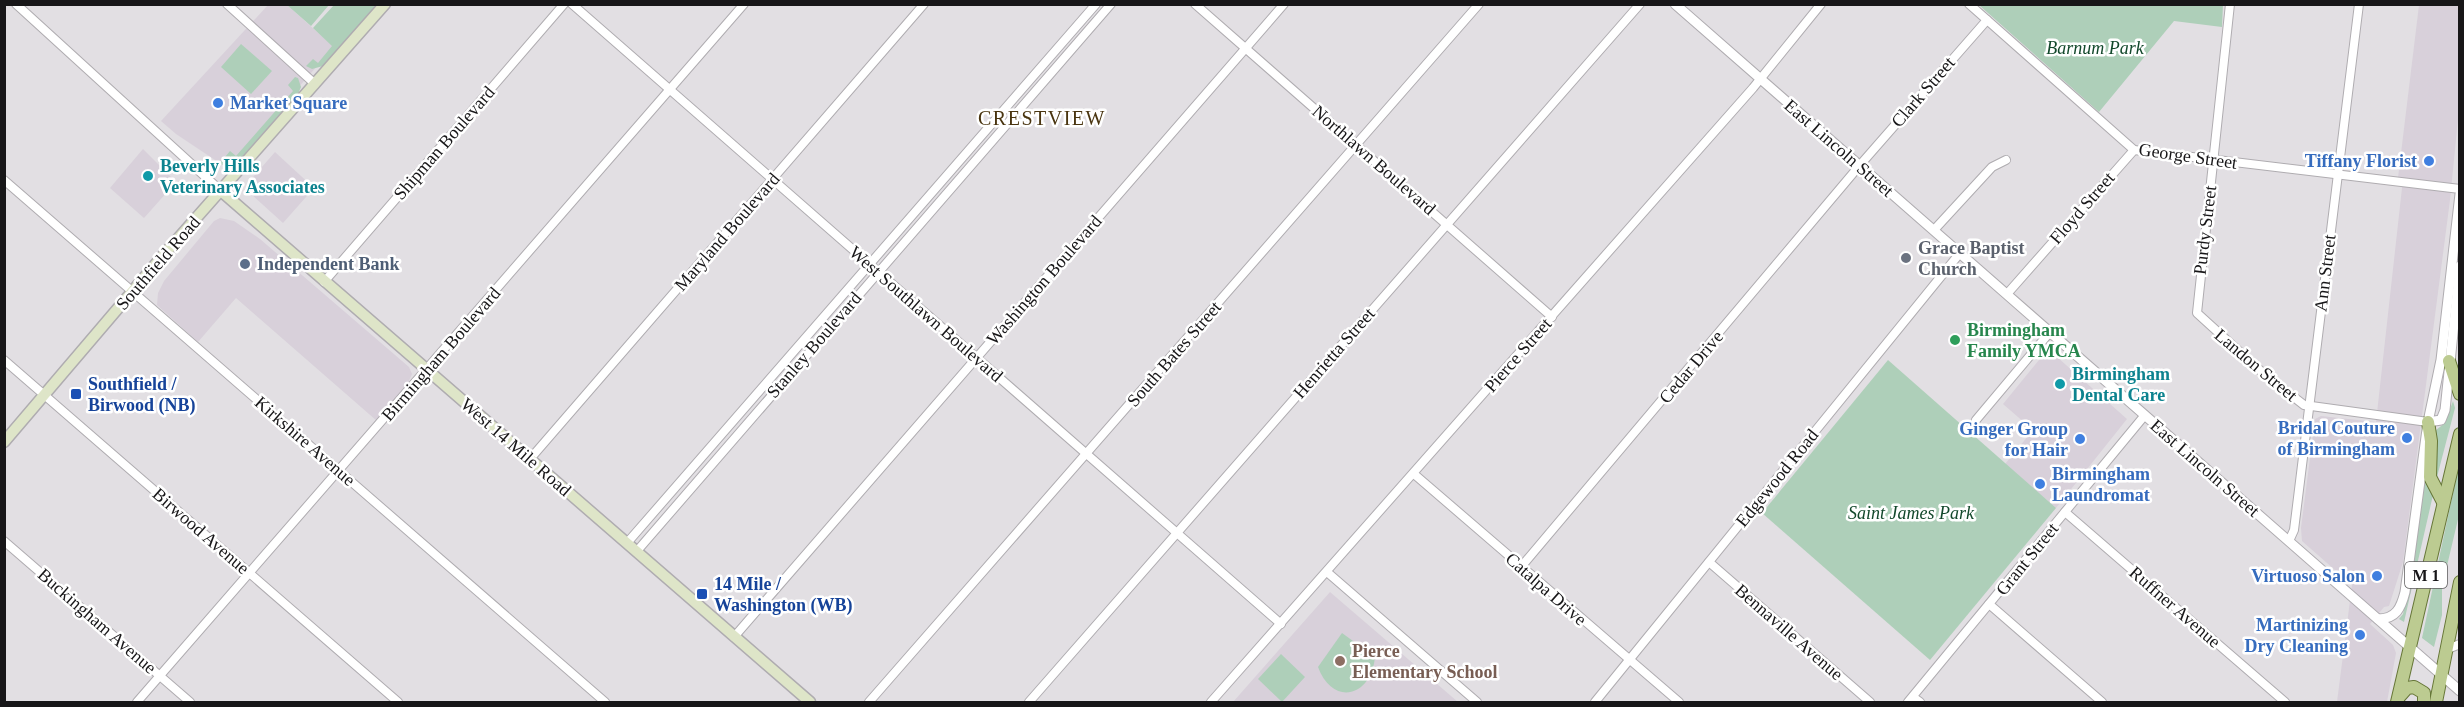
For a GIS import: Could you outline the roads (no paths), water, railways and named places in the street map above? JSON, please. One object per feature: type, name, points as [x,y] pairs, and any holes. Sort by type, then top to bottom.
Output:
[{"type":"main road","name":"Southfield Road","points":[[4,442],[132,291],[385,4]]},
{"type":"main road","name":"West 14 Mile Road","points":[[221,191],[810,702]]},
{"type":"main road","points":[[2450,361],[2460,394]]},
{"type":"main road","points":[[2428,422],[2431,441],[2430,477],[2443,502]]},
{"type":"main road","name":"M 1","points":[[2397,701],[2460,434]]},
{"type":"main road","name":"M 1","points":[[2436,702],[2460,582]]},
{"type":"main road","points":[[2397,701],[2402,692],[2414,687],[2424,693],[2424,702]]},
{"type":"street","points":[[16,4],[221,191]]},
{"type":"street","points":[[227,4],[315,84]]},
{"type":"street","name":"Shipman Boulevard","points":[[324,282],[564,4]]},
{"type":"street","name":"West Southlawn Boulevard","points":[[572,4],[1281,624]]},
{"type":"street","name":"Birmingham Boulevard","points":[[137,702],[744,4]]},
{"type":"street","name":"Maryland Boulevard","points":[[530,459],[924,4]]},
{"type":"street","name":"Stanley Boulevard","points":[[627,543],[1096,4]]},
{"type":"street","name":"Stanley Boulevard","points":[[637,551],[1112,4]]},
{"type":"street","name":"Northlawn Boulevard","points":[[1195,4],[1552,317]]},
{"type":"street","name":"Washington Boulevard","points":[[734,636],[1284,4]]},
{"type":"street","name":"South Bates Street","points":[[869,702],[1479,4]]},
{"type":"street","name":"Henrietta Street","points":[[1029,702],[1640,4]]},
{"type":"street","name":"East Lincoln Street","points":[[1675,4],[2460,692]]},
{"type":"street","name":"Pierce Street","points":[[1211,702],[1760,79],[1821,4]]},
{"type":"street","name":"George Street","points":[[1970,4],[2134,150],[2460,189]]},
{"type":"street","name":"Purdy Street","points":[[2197,313],[2230,4]]},
{"type":"street","name":"Ann Street","points":[[2289,541],[2294,530],[2359,4]]},
{"type":"street","name":"Clark Street","points":[[1860,165],[1986,20]]},
{"type":"street","points":[[1008,105],[1018,113]]},
{"type":"street","name":"Floyd Street","points":[[2007,294],[2134,150]]},
{"type":"street","points":[[1934,231],[1992,167],[2006,160]]},
{"type":"street","name":"Cedar Drive","points":[[1521,567],[1860,165]]},
{"type":"street","name":"Kirkshire Avenue","points":[[4,180],[605,702]]},
{"type":"street","points":[[2378,619],[2389,619],[2397,613],[2405,592],[2428,422],[2441,360],[2460,194]]},
{"type":"street","name":"Edgewood Road","points":[[1595,702],[1960,253]]},
{"type":"street","points":[[2428,422],[2441,420],[2445,410],[2460,266]]},
{"type":"street","name":"Landon Street","points":[[2197,313],[2288,394],[2310,406],[2428,422]]},
{"type":"street","points":[[1976,420],[2050,332]]},
{"type":"street","name":"Birwood Avenue","points":[[4,360],[398,702]]},
{"type":"street","points":[[750,401],[759,409]]},
{"type":"street","name":"Grant Street","points":[[1911,700],[2145,416]]},
{"type":"street","name":"Catalpa Drive","points":[[1414,474],[1679,702]]},
{"type":"street","name":"Ruffner Avenue","points":[[2065,512],[2285,702]]},
{"type":"street","name":"Buckingham Avenue","points":[[4,541],[190,702]]},
{"type":"street","name":"Bennaville Avenue","points":[[1709,562],[1870,702]]},
{"type":"street","points":[[1327,572],[1477,702]]},
{"type":"street","points":[[1989,604],[2102,702]]},
{"type":"street","points":[[2445,650],[2460,644]]},
{"type":"street","points":[[1911,700],[1920,702]]},
{"type":"place","name":"Market Square","points":[[218,103]]},
{"type":"place","name":"Tiffany Florist","points":[[2429,161]]},
{"type":"place","name":"Beverly Hills Veterinary Associates","points":[[148,176]]},
{"type":"place","name":"Grace Baptist Church","points":[[1906,258]]},
{"type":"place","name":"Independent Bank","points":[[245,264]]},
{"type":"place","name":"Birmingham Family YMCA","points":[[1955,340]]},
{"type":"place","name":"Birmingham Dental Care","points":[[2060,384]]},
{"type":"place","name":"Southfield / Birwood (NB)","points":[[76,394]]},
{"type":"place","name":"Bridal Couture of Birmingham","points":[[2407,438]]},
{"type":"place","name":"Ginger Group for Hair","points":[[2080,439]]},
{"type":"place","name":"Birmingham Laundromat","points":[[2040,484]]},
{"type":"place","name":"Virtuoso Salon","points":[[2377,576]]},
{"type":"place","name":"14 Mile / Washington (WB)","points":[[702,594]]},
{"type":"place","name":"Martinizing Dry Cleaning","points":[[2360,635]]},
{"type":"place","name":"Pierce Elementary School","points":[[1340,661]]},
{"type":"district","name":"CRESTVIEW","points":[[1042,118]]},
{"type":"park label","name":"Barnum Park","points":[[2095,48]]},
{"type":"park label","name":"Saint James Park","points":[[1911,513]]}]
